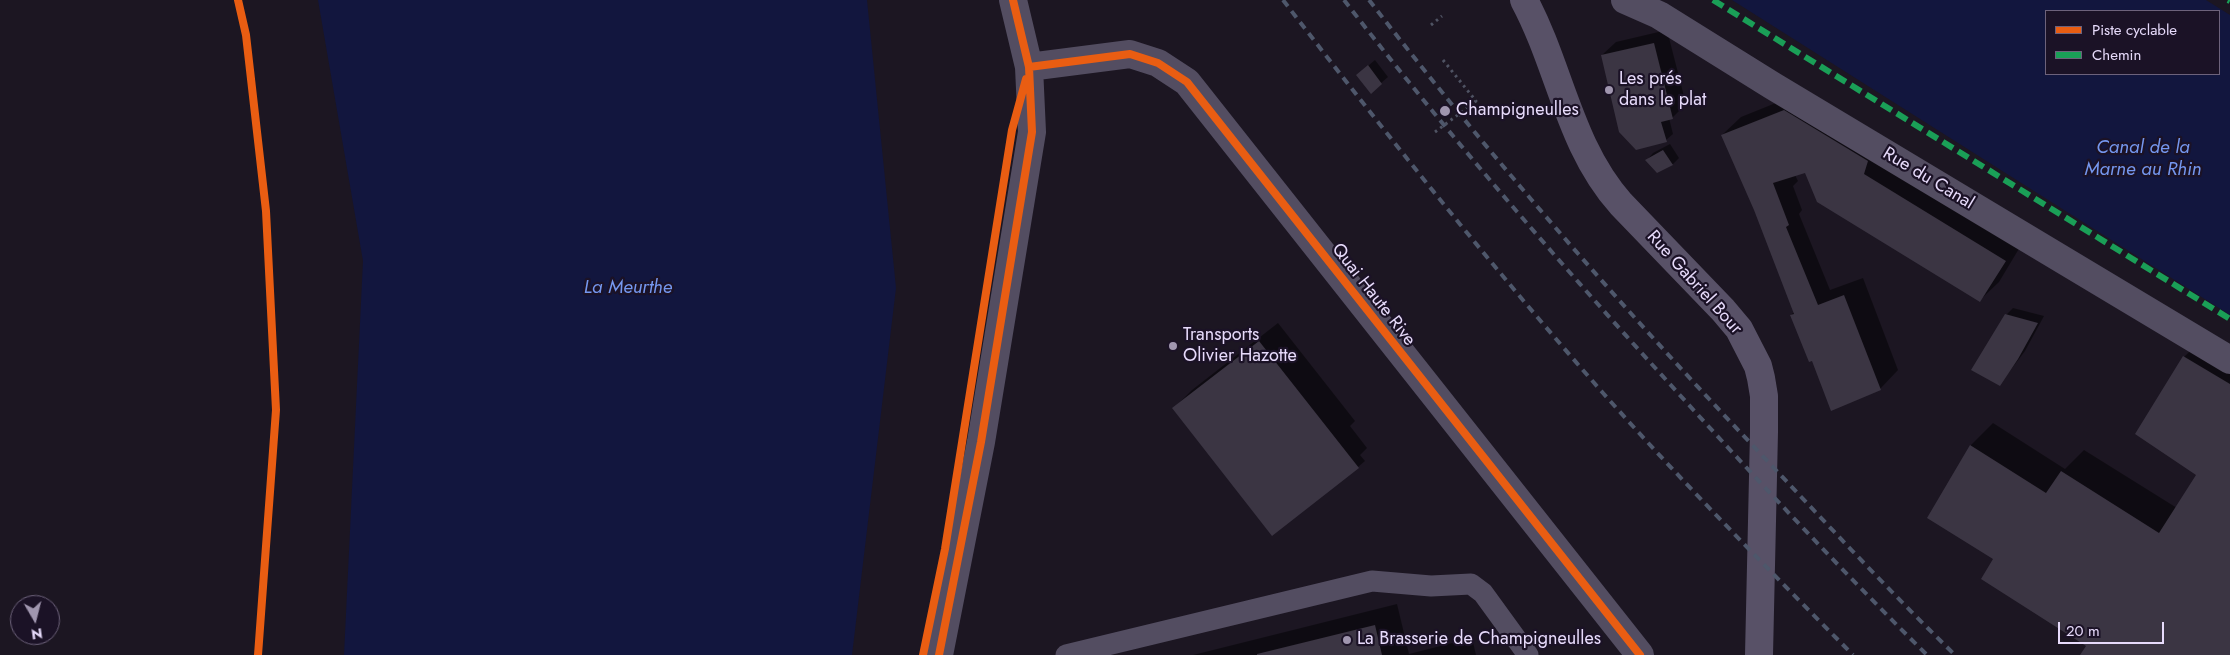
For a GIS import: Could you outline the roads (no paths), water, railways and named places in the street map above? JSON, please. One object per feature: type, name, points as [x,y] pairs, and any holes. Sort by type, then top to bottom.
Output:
[{"type":"main road","name":"Rue Gabriel Bour","points":[[1524,0],[1539,33],[1577,133],[1594,169],[1621,204],[1739,329],[1758,366],[1764,396],[1759,655]]},
{"type":"street","points":[[939,655],[981,442],[1032,132],[1030,67],[1013,0]]},
{"type":"street","name":"Rue du Canal","points":[[1625,0],[1659,15],[1773,86],[2230,360]]},
{"type":"street","name":"Quai Haute Rive","points":[[1030,67],[1130,54],[1158,63],[1187,82],[1640,655]]},
{"type":"lane","points":[[1066,655],[1362,583],[1380,581],[1431,586],[1471,584],[1483,593],[1528,655]]},
{"type":"water","name":"La Meurthe","points":[[318,0],[867,0],[896,288],[852,655],[344,655],[363,261]]},
{"type":"water","name":"Canal de la Marne au Rhin","points":[[1732,0],[2206,0],[2230,15],[2230,315]]},
{"type":"railway","points":[[1283,0],[1440,199],[1561,345],[1633,427],[1695,493],[1853,655]]},
{"type":"railway","points":[[1344,0],[1465,151],[1592,297],[1770,493],[1927,655]]},
{"type":"railway","points":[[1369,0],[1503,166],[1596,274],[1691,380],[1846,545],[1955,655]]},
{"type":"place","name":"Les prés dans le plat","points":[[1609,90]]},
{"type":"place","name":"Champigneulles","points":[[1445,111]]},
{"type":"place","name":"Transports Olivier Hazotte","points":[[1173,346]]},
{"type":"place","name":"La Brasserie de Champigneulles","points":[[1347,640]]}]
